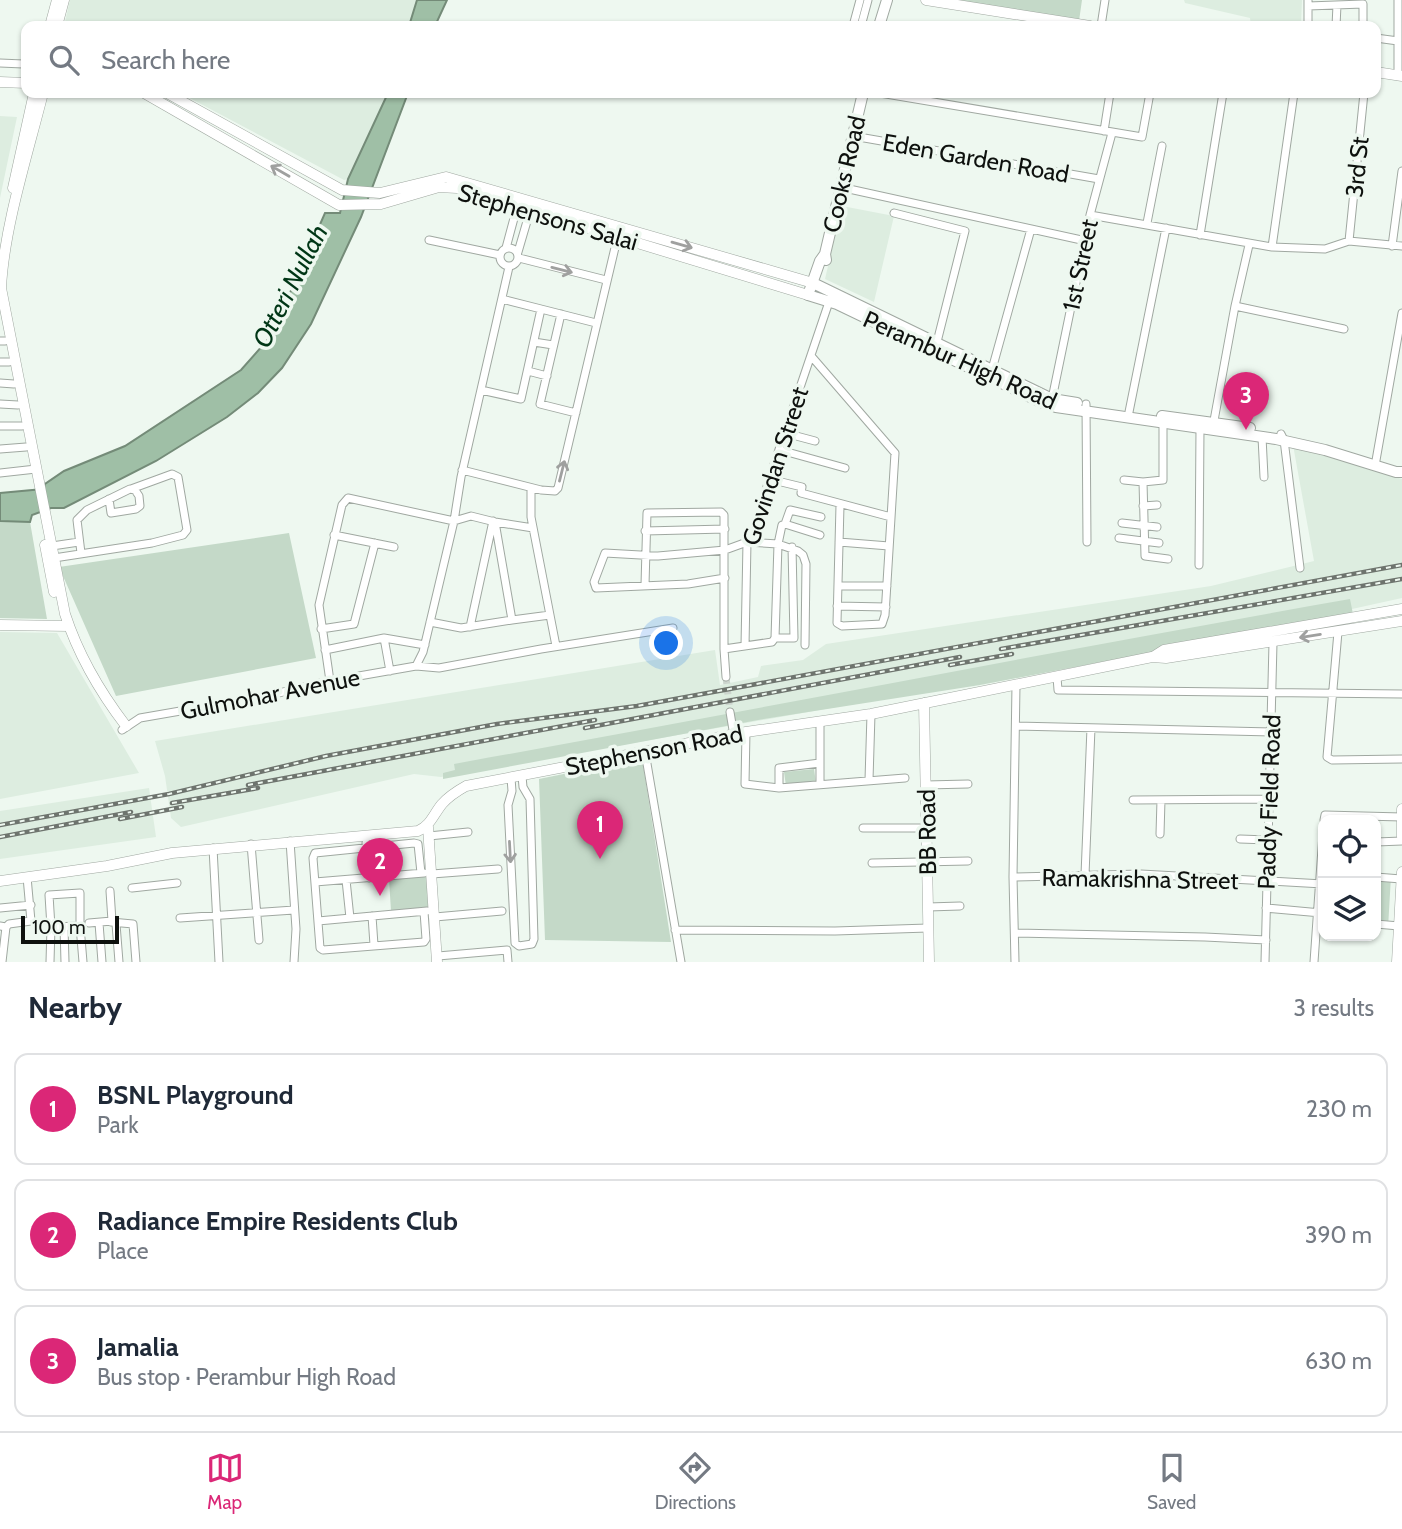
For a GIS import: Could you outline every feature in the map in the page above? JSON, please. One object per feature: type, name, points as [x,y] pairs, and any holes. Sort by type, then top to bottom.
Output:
[{"type":"main road","points":[[51,21],[57,0]]},
{"type":"main road","points":[[59,21],[65,0]]},
{"type":"main road","points":[[880,21],[887,0]]},
{"type":"main road","points":[[926,0],[1058,21]]},
{"type":"main road","points":[[1381,73],[1400,76]]},
{"type":"main road","points":[[0,82],[21,83]]},
{"type":"main road","points":[[0,247],[33,98]]},
{"type":"main road","points":[[34,470],[26,447],[14,384],[5,362],[1,288],[2,269],[42,98]]},
{"type":"main road","name":"Stephensons Salai","points":[[153,98],[339,205],[439,187],[457,188],[530,211],[816,284]]},
{"type":"main road","name":"Stephensons Salai","points":[[176,98],[342,190],[380,199],[446,177],[812,296]]},
{"type":"main road","name":"Cooks Road","points":[[812,296],[827,262],[825,254],[862,98]]},
{"type":"main road","name":"Perambur High Road","points":[[816,284],[831,297],[942,349],[1041,402],[1129,412],[1325,443],[1396,472],[1402,471]]},
{"type":"main road","name":"Perambur High Road","points":[[812,296],[831,297]]},
{"type":"main road","points":[[2,317],[66,626],[124,728]]},
{"type":"main road","name":"Perambur High Road","points":[[991,374],[1052,399],[1086,408],[1163,423],[1200,428],[1213,426],[1262,437],[1283,437]]},
{"type":"main road","points":[[44,519],[52,546],[66,626]]},
{"type":"main road","points":[[1152,657],[1164,650],[1402,609]]},
{"type":"main road","points":[[1152,657],[1166,658],[1273,643],[1402,621]]},
{"type":"main road","points":[[0,625],[66,626]]},
{"type":"main road","name":"Stephenson Road","points":[[428,831],[443,803],[454,792],[466,786],[522,780],[746,732],[871,714],[1152,657]]},
{"type":"main road","name":"BB Road","points":[[924,703],[929,962]]},
{"type":"main road","points":[[1402,808],[1402,839]]},
{"type":"main road","points":[[0,881],[213,848],[428,831],[431,913],[438,959]]},
{"type":"main road","points":[[1397,962],[1401,875]]},
{"type":"street","points":[[854,21],[860,0]]},
{"type":"street","points":[[862,21],[868,0]]},
{"type":"street","points":[[1102,21],[1105,0]]},
{"type":"street","points":[[1308,21],[1308,3],[1337,5],[1363,2],[1363,21]]},
{"type":"street","points":[[1399,4],[1400,76]]},
{"type":"street","points":[[1336,21],[1337,5]]},
{"type":"street","points":[[1381,38],[1400,36]]},
{"type":"street","points":[[0,63],[21,64]]},
{"type":"street","points":[[909,98],[1142,137],[1149,98]]},
{"type":"street","points":[[943,104],[945,98]]},
{"type":"street","name":"1st Street","points":[[1052,399],[1099,179],[1108,132],[1110,98]]},
{"type":"street","points":[[1200,235],[1222,98]]},
{"type":"street","points":[[1272,247],[1293,98]]},
{"type":"street","name":"3rd St","points":[[1349,241],[1363,98]]},
{"type":"street","name":"Eden Garden Road","points":[[853,136],[1099,179]]},
{"type":"street","points":[[1147,223],[1162,146]]},
{"type":"street","points":[[1392,246],[1402,171]]},
{"type":"street","points":[[841,187],[1086,240]]},
{"type":"street","points":[[509,267],[502,263],[503,252],[517,207]]},
{"type":"street","points":[[509,267],[515,264],[530,211]]},
{"type":"street","points":[[894,213],[965,231],[942,349]]},
{"type":"street","points":[[1090,215],[1272,247],[1325,248],[1349,241],[1402,246]]},
{"type":"street","points":[[1129,412],[1166,228]]},
{"type":"street","points":[[991,374],[1031,229]]},
{"type":"street","points":[[462,470],[551,492],[558,488],[619,232]]},
{"type":"street","points":[[429,240],[503,252],[515,249],[518,255],[606,280]]},
{"type":"street","points":[[1213,426],[1249,244]]},
{"type":"street","points":[[416,666],[425,645],[454,521],[462,470],[509,267]]},
{"type":"street","name":"Govindan Street","points":[[745,646],[747,542],[754,537],[769,479],[831,297]]},
{"type":"street","points":[[502,299],[596,323]]},
{"type":"street","points":[[1235,306],[1344,329]]},
{"type":"street","points":[[481,390],[521,399],[541,309]]},
{"type":"street","points":[[1376,462],[1402,313]]},
{"type":"street","points":[[561,314],[540,404],[576,413]]},
{"type":"street","points":[[534,342],[553,345]]},
{"type":"street","points":[[811,357],[895,453],[886,607],[882,624],[837,623],[840,505]]},
{"type":"street","points":[[528,371],[547,376]]},
{"type":"street","points":[[0,383],[14,384]]},
{"type":"street","points":[[0,404],[18,405]]},
{"type":"street","points":[[1086,408],[1087,542]]},
{"type":"street","points":[[1124,480],[1163,480],[1163,423]]},
{"type":"street","points":[[0,426],[22,426]]},
{"type":"street","points":[[1199,565],[1200,428]]},
{"type":"street","points":[[785,433],[815,441]]},
{"type":"street","points":[[1262,437],[1264,477]]},
{"type":"street","points":[[1283,437],[1300,568]]},
{"type":"street","points":[[0,449],[26,447]]},
{"type":"street","points":[[780,450],[845,468]]},
{"type":"street","points":[[0,473],[34,470]]},
{"type":"street","points":[[54,558],[152,543],[183,534],[187,530],[178,477],[172,474],[131,489],[79,516],[77,520],[81,553]]},
{"type":"street","points":[[769,479],[802,487],[801,494],[891,517]]},
{"type":"street","points":[[1143,482],[1145,556],[1168,559]]},
{"type":"street","points":[[531,488],[533,528],[555,646]]},
{"type":"street","points":[[109,499],[111,513],[136,509],[139,506],[139,496],[131,489]]},
{"type":"street","points":[[330,681],[319,598],[342,505],[348,498],[454,521],[471,516],[533,528]]},
{"type":"street","points":[[1143,506],[1157,505]]},
{"type":"street","points":[[775,638],[778,544],[782,526],[790,510],[821,517]]},
{"type":"street","points":[[645,585],[646,513],[721,512],[725,517],[726,677]]},
{"type":"street","points":[[494,522],[512,620]]},
{"type":"street","points":[[470,627],[494,522]]},
{"type":"street","points":[[1122,523],[1157,527]]},
{"type":"street","points":[[785,524],[820,535]]},
{"type":"street","points":[[645,531],[725,529]]},
{"type":"street","points":[[334,535],[394,547]]},
{"type":"street","points":[[1119,538],[1159,543]]},
{"type":"street","points":[[52,546],[79,542]]},
{"type":"street","points":[[725,578],[688,584],[596,587],[594,582],[605,553],[645,557],[725,550],[747,542],[792,547],[803,555],[806,564],[805,645]]},
{"type":"street","points":[[839,542],[888,546]]},
{"type":"street","points":[[321,629],[354,624],[375,543]]},
{"type":"street","points":[[724,649],[767,644],[775,638],[794,638],[792,547]]},
{"type":"street","points":[[838,586],[887,586]]},
{"type":"street","points":[[837,606],[886,607]]},
{"type":"street","points":[[430,622],[461,628],[550,615]]},
{"type":"street","name":"Gulmohar Avenue","points":[[124,728],[141,718],[267,696],[330,681],[416,666],[439,668],[555,646],[673,628]]},
{"type":"street","points":[[1338,632],[1326,754],[1329,759],[1402,759]]},
{"type":"street","points":[[325,650],[383,638],[425,645]]},
{"type":"street","points":[[383,638],[390,671]]},
{"type":"street","name":"Paddy Field Road","points":[[1265,962],[1273,643]]},
{"type":"street","points":[[1057,677],[1058,690],[1402,694]]},
{"type":"street","points":[[1015,962],[1013,877],[1016,685]]},
{"type":"street","points":[[730,712],[734,736]]},
{"type":"street","points":[[869,780],[871,714]]},
{"type":"street","points":[[820,721],[820,783]]},
{"type":"street","points":[[1016,726],[1272,732]]},
{"type":"street","points":[[1085,875],[1091,728]]},
{"type":"street","points":[[746,732],[745,784],[779,788],[905,778]]},
{"type":"street","points":[[645,752],[681,962]]},
{"type":"street","points":[[779,788],[779,768],[820,763]]},
{"type":"street","points":[[511,781],[508,805],[515,940],[519,946],[532,944],[534,939],[530,801],[522,780]]},
{"type":"street","points":[[926,785],[968,784]]},
{"type":"street","points":[[511,794],[527,793]]},
{"type":"street","points":[[1133,800],[1269,799]]},
{"type":"street","points":[[1160,834],[1161,800]]},
{"type":"street","points":[[1381,816],[1402,817]]},
{"type":"street","points":[[863,828],[927,828]]},
{"type":"street","points":[[428,831],[468,832]]},
{"type":"street","points":[[365,835],[369,878]]},
{"type":"street","points":[[1240,839],[1268,840]]},
{"type":"street","points":[[1381,841],[1402,839]]},
{"type":"street","points":[[290,841],[296,929],[294,962]]},
{"type":"street","points":[[251,844],[259,940]]},
{"type":"street","points":[[428,873],[418,845],[314,853],[321,949],[426,941],[431,913]]},
{"type":"street","points":[[213,848],[219,962]]},
{"type":"street","points":[[872,863],[968,861]]},
{"type":"street","points":[[315,883],[498,869]]},
{"type":"street","name":"Ramakrishna Street","points":[[1013,877],[1141,874],[1318,884]]},
{"type":"street","points":[[1381,877],[1401,875]]},
{"type":"street","points":[[1,960],[3,926],[31,921],[27,877]]},
{"type":"street","points":[[346,880],[350,918]]},
{"type":"street","points":[[132,888],[177,883]]},
{"type":"street","points":[[110,891],[119,962]]},
{"type":"street","points":[[50,962],[49,895],[80,893],[83,962]]},
{"type":"street","points":[[0,908],[30,905]]},
{"type":"street","points":[[928,907],[960,906]]},
{"type":"street","points":[[1266,908],[1318,913]]},
{"type":"street","points":[[180,918],[294,910]]},
{"type":"street","points":[[318,921],[502,911]]},
{"type":"street","points":[[372,916],[374,945]]},
{"type":"street","points":[[89,923],[133,924],[136,962]]},
{"type":"street","points":[[99,923],[102,962]]},
{"type":"street","points":[[1381,924],[1399,926]]},
{"type":"street","points":[[51,927],[80,926]]},
{"type":"street","points":[[64,927],[65,962]]},
{"type":"street","points":[[674,930],[835,931],[928,928]]},
{"type":"street","points":[[1015,933],[1266,940]]},
{"type":"street","points":[[1314,962],[1318,934]]},
{"type":"street","points":[[438,959],[507,950],[508,962]]},
{"type":"shaded area","points":[[70,0],[417,0],[411,21],[65,21]]},
{"type":"shaded area","points":[[417,0],[447,0],[437,21],[411,21]]},
{"type":"shaded area","points":[[954,0],[1082,0],[1079,21]]},
{"type":"shaded area","points":[[1184,0],[1302,0],[1301,21],[1250,21],[1250,18],[1185,3]]},
{"type":"shaded area","points":[[189,98],[386,98],[363,151],[348,179],[344,180]]},
{"type":"shaded area","points":[[386,98],[406,98],[361,217],[311,324],[282,368],[258,393],[227,417],[156,461],[64,508],[51,508],[32,515],[30,522],[0,521],[0,493],[43,489],[45,484],[64,471],[125,446],[241,370],[271,336],[325,213],[340,213],[348,179]]},
{"type":"shaded area","points":[[0,116],[17,117],[0,198]]},
{"type":"shaded area","points":[[842,206],[894,216],[874,302],[825,279]]},
{"type":"shaded area","points":[[1293,445],[1402,479],[1402,598],[1284,624],[904,695],[441,777],[414,774],[181,827],[171,818],[165,776],[155,741],[715,650],[720,685],[758,677],[761,666],[803,660],[826,644],[1211,586],[1314,561]]},
{"type":"shaded area","points":[[0,521],[30,522],[47,619],[0,618]]},
{"type":"shaded area","points":[[289,533],[316,658],[116,696],[59,567]]},
{"type":"shaded area","points":[[1350,599],[1353,614],[980,685],[758,720],[443,779],[443,773],[455,770],[454,764]]},
{"type":"shaded area","points":[[0,632],[57,633],[139,773],[0,799]]},
{"type":"shaded area","points":[[642,758],[671,942],[545,940],[539,779]]},
{"type":"shaded area","points":[[814,769],[816,783],[786,786],[784,772]]},
{"type":"shaded area","points":[[149,788],[156,837],[0,859],[0,811]]},
{"type":"shaded area","points":[[427,876],[429,908],[391,911],[389,879]]},
{"type":"shaded area","points":[[1381,876],[1391,876],[1388,928],[1381,928]]},
{"type":"tunnel","points":[[726,677],[730,712]]},
{"type":"railway","points":[[0,825],[169,794],[326,756],[497,724],[637,706],[1402,565]]},
{"type":"railway","points":[[1001,649],[1402,579]]},
{"type":"railway","points":[[950,665],[1012,654]]},
{"type":"railway","points":[[585,728],[960,657]]},
{"type":"railway","points":[[248,785],[595,720]]},
{"type":"railway","points":[[172,803],[258,788]]},
{"type":"railway","points":[[120,819],[182,807]]},
{"type":"railway","points":[[0,837],[131,812]]},
{"type":"place","name":"Jamalia","points":[[1246,430]]},
{"type":"place","name":"BSNL Playground","points":[[600,859]]},
{"type":"place","name":"Radiance Empire Residents Club","points":[[380,896]]},
{"type":"water label","name":"Otteri Nullah","points":[[290,286]]}]
